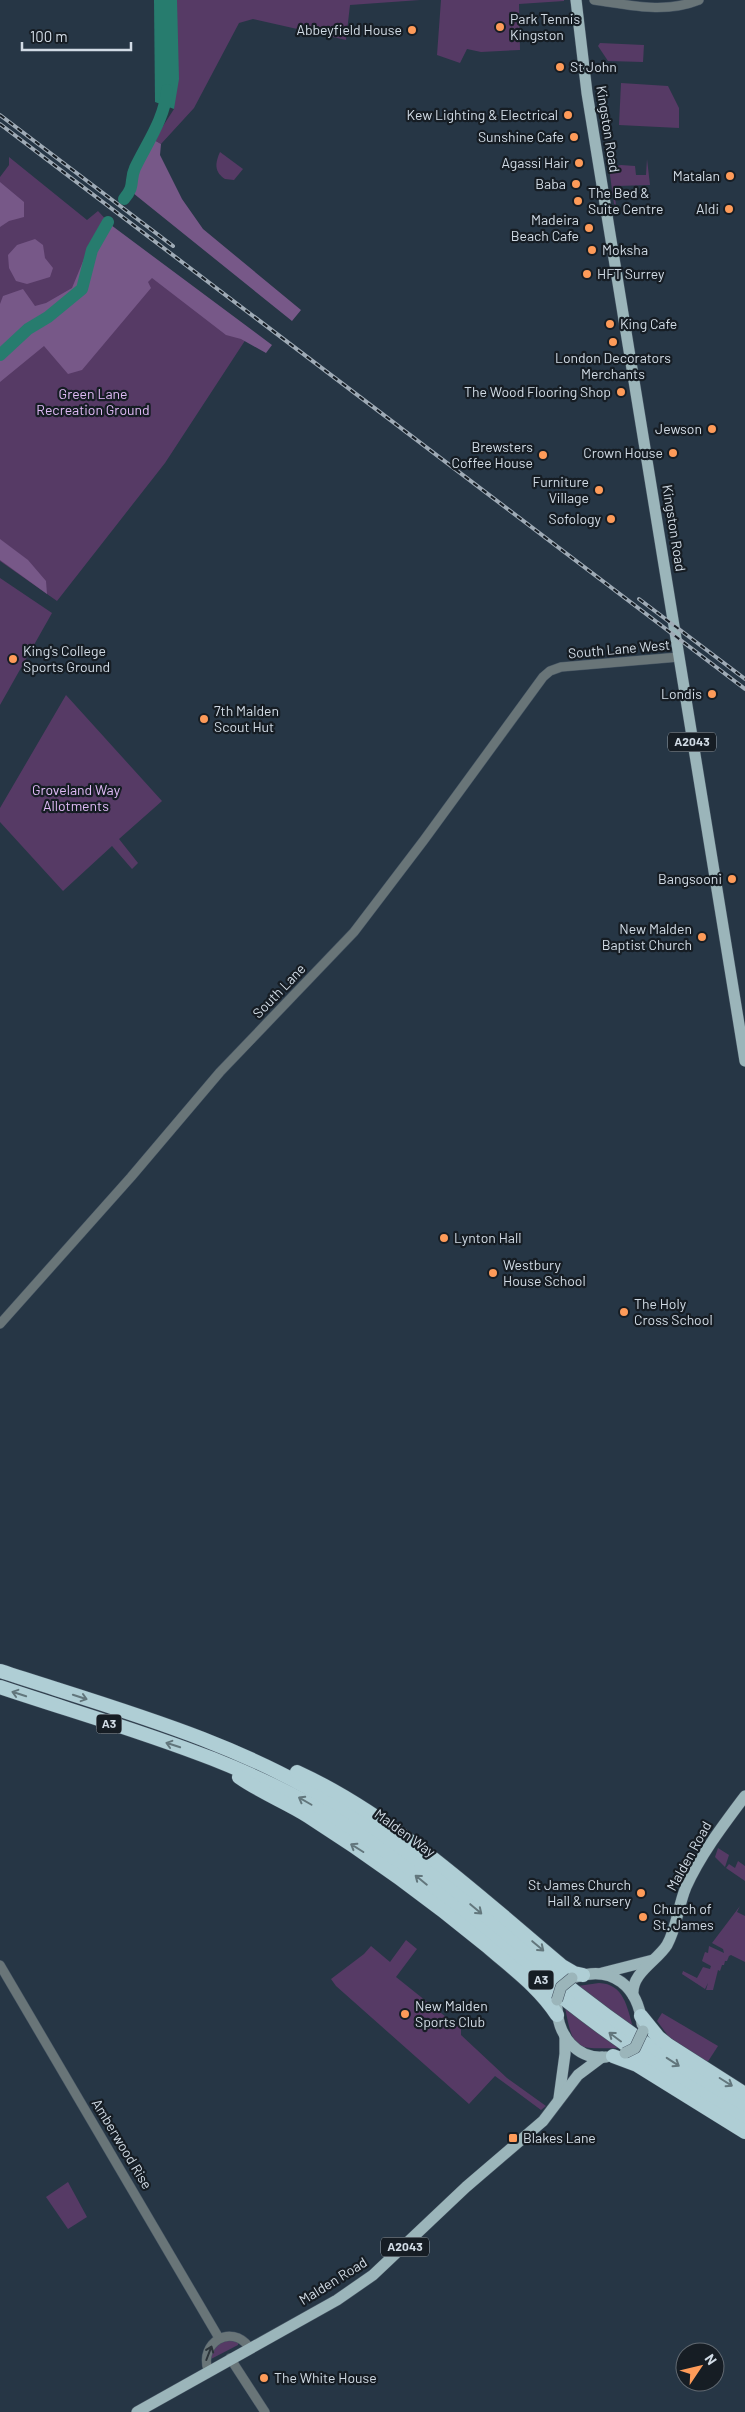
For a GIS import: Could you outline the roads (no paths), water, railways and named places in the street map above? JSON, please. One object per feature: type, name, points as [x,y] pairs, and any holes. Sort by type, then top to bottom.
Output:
[{"type":"highway","name":"Malden Way","points":[[0,1671],[201,1737],[302,1785],[375,1830],[423,1865],[575,1991],[630,2032],[745,2106]]},
{"type":"highway","name":"Malden Way","points":[[0,1687],[219,1760],[288,1791],[375,1845],[416,1875],[546,1984],[607,2031],[673,2076],[745,2120]]},
{"type":"highway","points":[[201,1737],[224,1740],[333,1790],[424,1852],[562,1966],[578,1976]]},
{"type":"highway","points":[[219,1760],[240,1778],[306,1815],[380,1862],[453,1918],[520,1974],[539,1991],[557,2015]]},
{"type":"highway","points":[[642,2023],[668,2045],[745,2094]]},
{"type":"highway","points":[[613,2056],[637,2065],[745,2132]]},
{"type":"main road","name":"Kingston Road","points":[[576,0],[587,93],[745,1061]]},
{"type":"main road","name":"Malden Road","points":[[633,1995],[634,1984],[669,1942],[687,1886],[704,1854],[745,1796]]},
{"type":"main road","points":[[600,1973],[616,1978],[633,1995],[642,2023],[635,2048],[613,2056],[583,2054],[575,2049],[565,2036],[557,2015],[557,2000],[561,1987],[578,1976],[600,1973],[653,1960]]},
{"type":"main road","name":"Malden Road","points":[[560,2098],[565,2036]]},
{"type":"main road","name":"Malden Road","points":[[137,2412],[208,2370],[341,2297],[383,2267],[466,2187],[543,2121],[582,2071],[613,2056]]},
{"type":"street","points":[[594,0],[656,8],[682,6],[699,0]]},
{"type":"street","name":"South Lane West","points":[[561,667],[679,658]]},
{"type":"street","name":"South Lane","points":[[0,1324],[131,1177],[220,1072],[354,932],[543,677],[550,671],[561,667]]},
{"type":"street","name":"Amberwood Rise","points":[[0,1965],[219,2338]]},
{"type":"street","points":[[208,2370],[206,2363],[207,2355],[210,2347],[219,2338],[234,2336],[241,2338],[249,2347]]},
{"type":"street","points":[[230,2358],[265,2412]]},
{"type":"waterway","points":[[124,199],[130,190],[133,172],[155,130],[163,110],[167,90]]},
{"type":"waterway","points":[[0,355],[28,329],[48,317],[82,289],[92,250],[108,222]]},
{"type":"railway","points":[[0,115],[173,246]]},
{"type":"railway","points":[[0,124],[745,689]]},
{"type":"railway","points":[[639,599],[745,679]]},
{"type":"place","name":"Park Tennis Kingston","points":[[500,27]]},
{"type":"place","name":"Abbeyfield House","points":[[412,30]]},
{"type":"place","name":"St John","points":[[560,67]]},
{"type":"place","name":"Kew Lighting & Electrical","points":[[568,115]]},
{"type":"place","name":"Sunshine Cafe","points":[[574,137]]},
{"type":"place","name":"Agassi Hair","points":[[579,163]]},
{"type":"place","name":"Matalan","points":[[730,176]]},
{"type":"place","name":"Baba","points":[[576,184]]},
{"type":"place","name":"The Bed & Suite Centre","points":[[578,201]]},
{"type":"place","name":"Aldi","points":[[729,209]]},
{"type":"place","name":"Madeira Beach Cafe","points":[[589,228]]},
{"type":"place","name":"Moksha","points":[[592,250]]},
{"type":"place","name":"HFT Surrey","points":[[587,274]]},
{"type":"place","name":"King Cafe","points":[[610,324]]},
{"type":"place","name":"London Decorators Merchants","points":[[613,342]]},
{"type":"place","name":"The Wood Flooring Shop","points":[[621,392]]},
{"type":"place","name":"Jewson","points":[[712,429]]},
{"type":"place","name":"Crown House","points":[[673,453]]},
{"type":"place","name":"Brewsters Coffee House","points":[[543,455]]},
{"type":"place","name":"Furniture Village","points":[[599,490]]},
{"type":"place","name":"Sofology","points":[[611,519]]},
{"type":"place","name":"King's College Sports Ground","points":[[13,659]]},
{"type":"place","name":"Londis","points":[[712,694]]},
{"type":"place","name":"7th Malden Scout Hut","points":[[204,719]]},
{"type":"place","name":"Bangsooni","points":[[732,879]]},
{"type":"place","name":"New Malden Baptist Church","points":[[702,937]]},
{"type":"place","name":"Lynton Hall","points":[[444,1238]]},
{"type":"place","name":"Westbury House School","points":[[493,1273]]},
{"type":"place","name":"The Holy Cross School","points":[[624,1312]]},
{"type":"place","name":"St James Church Hall & nursery","points":[[641,1893]]},
{"type":"place","name":"Church of St. James","points":[[643,1917]]},
{"type":"place","name":"New Malden Sports Club","points":[[405,2014]]},
{"type":"place","name":"Blakes Lane","points":[[513,2138]]},
{"type":"place","name":"The White House","points":[[264,2378]]},
{"type":"park label","name":"Green Lane Recreation Ground","points":[[93,402]]},
{"type":"park label","name":"Groveland Way Allotments","points":[[76,798]]}]
